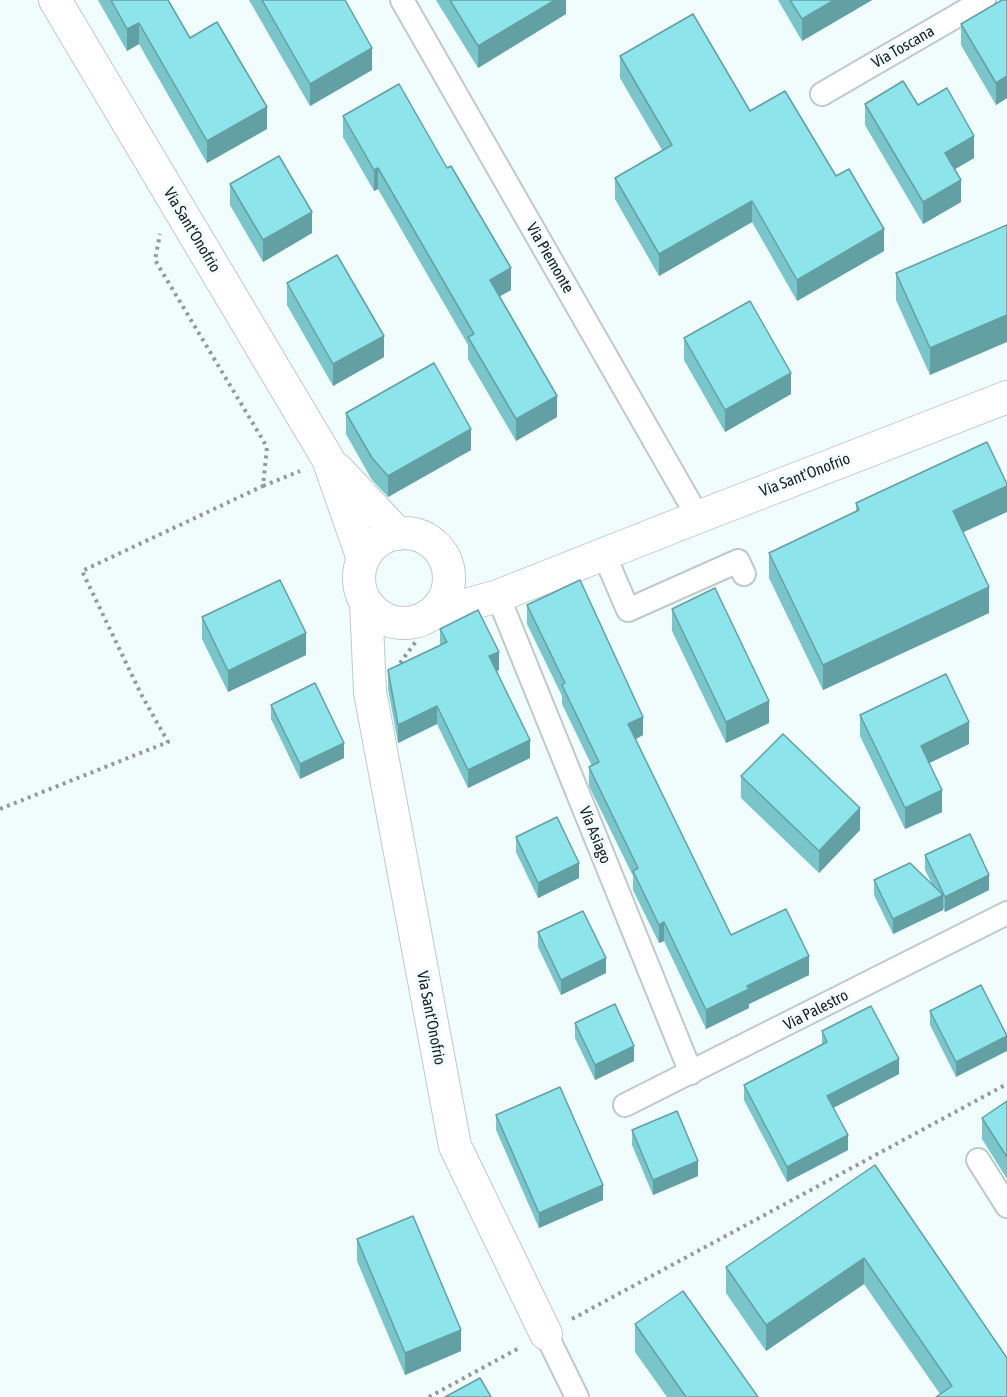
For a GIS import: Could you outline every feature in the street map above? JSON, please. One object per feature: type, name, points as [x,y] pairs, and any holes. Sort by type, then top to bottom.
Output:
[{"type":"street","name":"Via Sant'Onofrio","points":[[55,0],[328,459],[363,559],[359,573],[360,588],[366,602],[372,703],[455,1146],[554,1329]]},
{"type":"street","name":"Via Piemonte","points":[[402,0],[698,517]]},
{"type":"street","name":"Via Toscana","points":[[822,94],[984,0]]},
{"type":"street","name":"Via Sant'Onofrio","points":[[417,619],[498,596],[1007,398]]},
{"type":"street","name":"Via Sant'Onofrio","points":[[328,459],[398,534]]},
{"type":"street","points":[[363,559],[372,547],[384,538],[398,534],[413,534],[427,540],[438,549],[449,576],[447,591],[441,604],[417,619],[371,685]]},
{"type":"street","points":[[604,554],[628,610],[738,561],[744,574]]},
{"type":"street","points":[[449,576],[498,596]]},
{"type":"street","name":"Via Asiago","points":[[498,596],[691,1073]]},
{"type":"street","points":[[366,602],[375,613],[388,620],[417,619]]},
{"type":"street","name":"Via Palestro","points":[[625,1105],[1007,912]]},
{"type":"street","points":[[978,1160],[1007,1206]]},
{"type":"street","points":[[554,1329],[577,1397]]},
{"type":"path","points":[[168,189],[155,260],[267,447],[263,486]]},
{"type":"path","points":[[0,809],[168,742],[141,694],[82,571],[295,473]]},
{"type":"path","points":[[429,1397],[1007,1084]]},
{"type":"building","points":[[111,0],[168,0],[190,38],[217,22],[267,107],[207,141],[139,23],[127,29]]},
{"type":"building","points":[[262,0],[345,0],[372,48],[310,84]]},
{"type":"building","points":[[450,0],[555,0],[478,46]]},
{"type":"building","points":[[790,0],[834,0],[802,19]]},
{"type":"building","points":[[1002,0],[1007,0],[1007,76],[996,83],[961,24]]},
{"type":"building","points":[[693,14],[750,111],[785,91],[836,176],[849,169],[884,229],[797,280],[752,201],[659,254],[615,178],[672,145],[620,56]]},
{"type":"building","points":[[903,81],[918,105],[947,88],[974,136],[945,153],[961,180],[923,202],[865,104]]},
{"type":"building","points":[[399,84],[447,168],[451,166],[511,268],[490,280],[557,396],[516,419],[468,337],[474,334],[378,168],[374,170],[343,116]]},
{"type":"building","points":[[279,156],[312,212],[263,240],[230,184]]},
{"type":"building","points":[[1007,225],[1007,315],[930,348],[896,273]]},
{"type":"building","points":[[337,255],[384,336],[333,364],[287,283]]},
{"type":"building","points":[[750,301],[791,373],[725,410],[684,338]]},
{"type":"building","points":[[434,363],[471,429],[388,476],[372,458],[346,413]]},
{"type":"building","points":[[987,442],[1007,486],[953,511],[989,587],[823,665],[769,553],[859,510],[856,503]]},
{"type":"building","points":[[280,580],[306,633],[228,671],[202,617]]},
{"type":"building","points":[[580,580],[643,717],[628,724],[731,935],[786,909],[809,956],[747,986],[749,989],[706,1010],[664,922],[659,925],[633,871],[638,868],[589,767],[599,762],[562,685],[565,683],[527,605]]},
{"type":"building","points":[[715,588],[769,701],[726,722],[672,609]]},
{"type":"building","points":[[478,610],[499,652],[489,656],[530,740],[468,770],[437,706],[398,725],[388,670],[447,642],[440,629]]},
{"type":"building","points":[[946,674],[969,722],[921,746],[942,790],[905,808],[860,715]]},
{"type":"building","points":[[315,683],[344,743],[300,764],[271,705]]},
{"type":"building","points":[[783,734],[860,808],[819,851],[741,776]]},
{"type":"building","points":[[557,817],[579,863],[538,883],[516,837]]},
{"type":"building","points":[[970,834],[989,875],[945,897],[925,855]]},
{"type":"building","points":[[910,863],[943,895],[893,919],[874,880]]},
{"type":"building","points":[[583,911],[606,958],[561,980],[538,932]]},
{"type":"building","points":[[981,985],[1007,1036],[956,1062],[930,1011]]},
{"type":"building","points":[[615,1004],[634,1046],[595,1065],[575,1023]]},
{"type":"building","points":[[871,1006],[899,1059],[827,1096],[848,1135],[787,1167],[744,1085],[827,1042],[822,1031]]},
{"type":"building","points":[[560,1087],[603,1185],[539,1213],[496,1115]]},
{"type":"building","points":[[1007,1101],[1007,1157],[982,1118]]},
{"type":"building","points":[[677,1111],[698,1161],[653,1180],[632,1130]]},
{"type":"building","points":[[875,1165],[1007,1358],[1007,1397],[936,1397],[952,1386],[864,1258],[766,1325],[726,1267]]},
{"type":"building","points":[[413,1216],[461,1330],[405,1353],[357,1239]]},
{"type":"building","points":[[683,1291],[758,1397],[686,1397],[635,1324]]},
{"type":"building","points":[[480,1378],[491,1397],[445,1397]]}]
